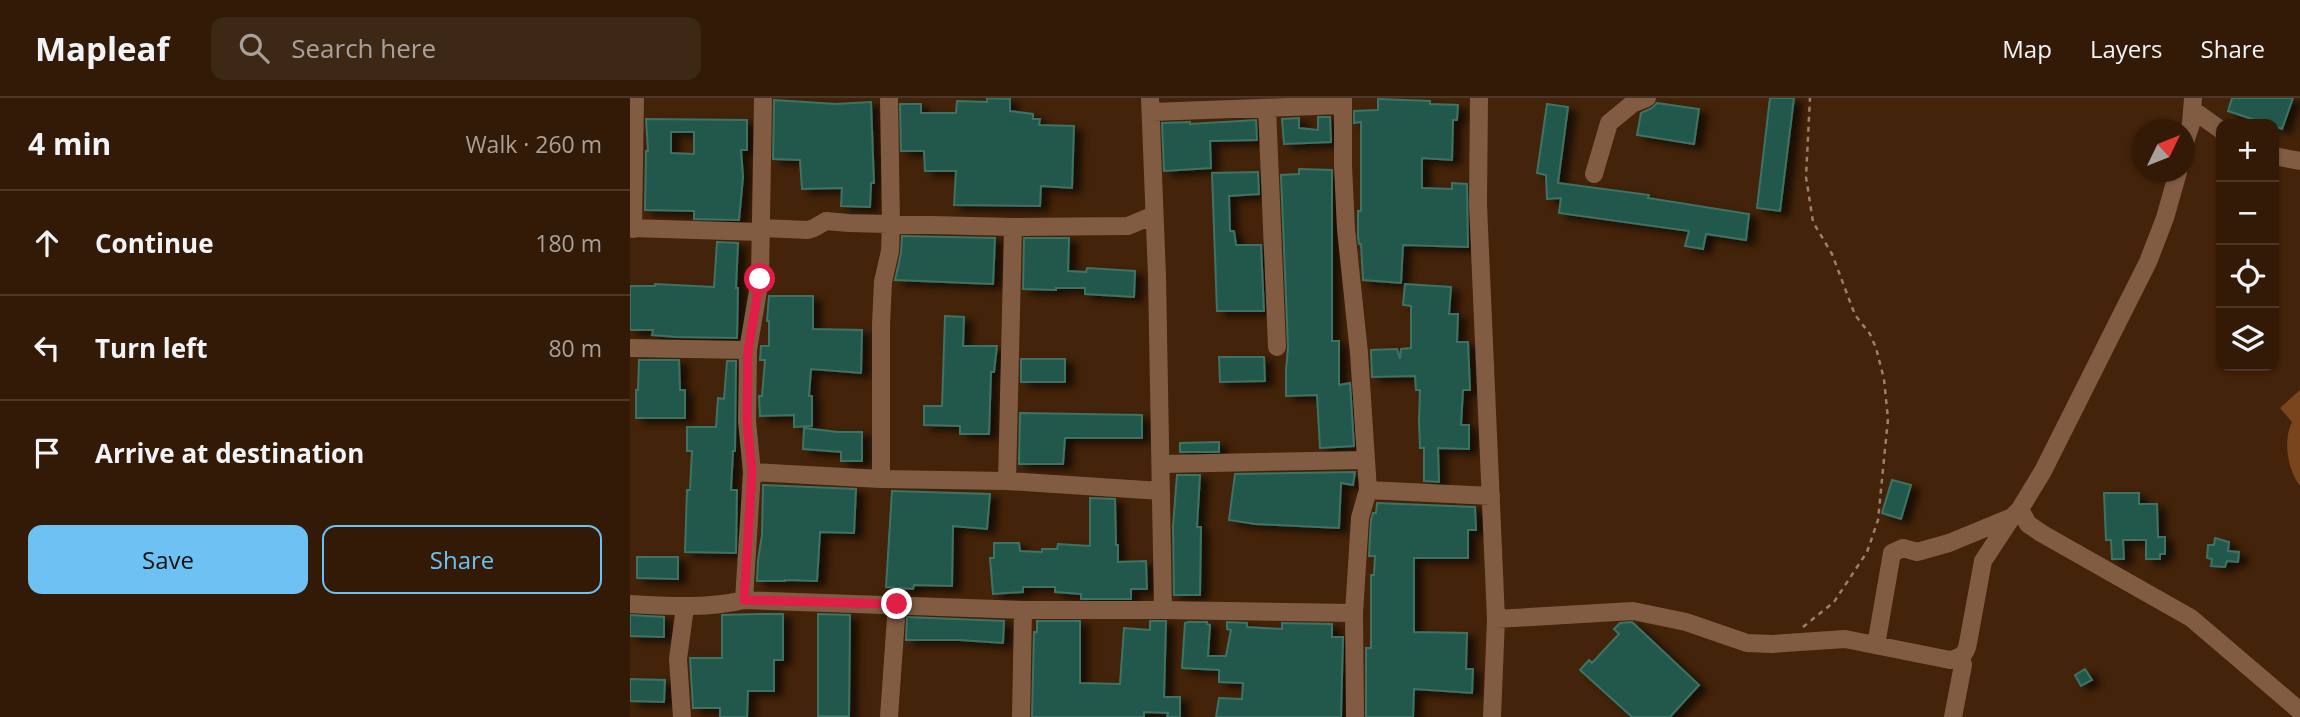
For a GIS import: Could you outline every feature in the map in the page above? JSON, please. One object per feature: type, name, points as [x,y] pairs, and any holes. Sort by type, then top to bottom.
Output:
[{"type":"street","points":[[635,98],[631,228],[808,230],[831,220],[848,223],[1013,227],[1128,226],[1154,215]]},
{"type":"street","points":[[744,600],[752,472],[747,421],[748,351],[760,279],[763,98]]},
{"type":"street","points":[[881,479],[881,324],[883,282],[890,251],[891,223],[890,98]]},
{"type":"street","points":[[1479,98],[1478,205],[1496,619],[1492,717]]},
{"type":"street","points":[[1594,174],[1609,123],[1632,104],[1647,98]]},
{"type":"street","points":[[1163,610],[1162,464],[1151,105],[1267,108],[1343,101],[1346,229],[1359,353],[1368,490],[1360,518],[1354,613],[1355,717]]},
{"type":"street","points":[[2193,104],[2216,125]]},
{"type":"street","points":[[1267,108],[1277,347]]},
{"type":"street","points":[[2279,157],[2300,161]]},
{"type":"street","points":[[1496,619],[1633,611],[1686,622],[1747,643],[1845,639],[1950,660],[1961,657],[1966,652],[1983,561],[2043,471],[2148,262],[2175,182]]},
{"type":"street","points":[[1007,481],[1013,227]]},
{"type":"street","points":[[630,348],[748,351]]},
{"type":"street","points":[[1162,464],[1365,460]]},
{"type":"street","points":[[752,472],[881,479],[1007,481],[1161,491]]},
{"type":"street","points":[[1368,490],[1491,496]]},
{"type":"street","points":[[1876,645],[1892,553],[1903,548],[1917,552],[1949,542],[2016,513]]},
{"type":"street","points":[[2016,513],[2041,533],[2191,618],[2300,711]]},
{"type":"street","points":[[630,604],[685,607],[729,604],[744,600],[1023,610],[1354,613]]},
{"type":"street","points":[[888,717],[897,604]]},
{"type":"street","points":[[682,717],[678,659],[685,607]]},
{"type":"street","points":[[1021,717],[1023,610]]},
{"type":"street","points":[[1953,717],[1963,665],[1961,657]]},
{"type":"path","points":[[1803,627],[1834,602],[1867,552],[1878,520],[1888,419],[1884,379],[1876,348],[1870,334],[1854,315],[1832,254],[1813,222],[1806,177],[1810,98]]},
{"type":"shaded area","points":[[2300,390],[2300,486],[2292,471],[2287,446],[2292,422],[2280,408]]},
{"type":"building","points":[[987,98],[1010,99],[1010,111],[1033,114],[1033,119],[1040,119],[1039,125],[1074,126],[1072,188],[1041,186],[1040,206],[954,205],[956,171],[925,171],[924,151],[901,151],[900,104],[921,104],[921,113],[956,113],[957,101],[987,102]]},
{"type":"building","points":[[1770,98],[1794,98],[1780,211],[1757,208]]},
{"type":"building","points":[[2232,98],[2293,98],[2282,129],[2279,128],[2279,119],[2252,119],[2228,111]]},
{"type":"building","points":[[1378,99],[1458,105],[1457,120],[1453,120],[1452,160],[1422,158],[1422,188],[1452,189],[1452,183],[1467,184],[1468,247],[1403,245],[1401,283],[1363,280],[1361,244],[1358,237],[1358,211],[1361,211],[1361,122],[1354,123],[1354,111],[1378,110]]},
{"type":"building","points":[[774,100],[836,104],[871,102],[874,183],[871,183],[870,207],[841,206],[842,188],[802,189],[800,160],[773,159]]},
{"type":"building","points":[[1657,103],[1699,109],[1694,144],[1637,135],[1641,113]]},
{"type":"building","points":[[1547,104],[1568,107],[1558,183],[1649,195],[1648,198],[1749,214],[1746,240],[1706,234],[1703,249],[1685,246],[1689,231],[1559,213],[1561,198],[1547,199],[1546,175],[1537,173]]},
{"type":"building","points":[[1318,117],[1330,117],[1331,142],[1284,144],[1282,119],[1299,118],[1299,128],[1318,130]]},
{"type":"building","points":[[646,119],[747,120],[747,150],[741,150],[743,177],[739,220],[694,219],[694,211],[645,210],[648,151]],"holes":[[[671,132],[694,132],[694,154],[671,153]]]},
{"type":"building","points":[[1256,120],[1257,140],[1210,141],[1211,168],[1164,171],[1162,123]]},
{"type":"building","points":[[1299,169],[1332,170],[1332,341],[1339,341],[1339,385],[1350,383],[1354,446],[1320,448],[1317,395],[1286,396],[1288,347],[1281,175],[1299,174]]},
{"type":"building","points":[[1258,172],[1259,194],[1229,196],[1230,231],[1234,231],[1236,245],[1261,245],[1264,311],[1217,311],[1212,173]]},
{"type":"building","points":[[902,236],[995,238],[993,284],[895,280]]},
{"type":"building","points":[[1024,238],[1069,238],[1068,271],[1086,272],[1087,268],[1135,271],[1134,297],[1085,294],[1085,288],[1023,289]]},
{"type":"building","points":[[717,242],[738,243],[737,338],[676,337],[652,335],[653,330],[630,330],[630,286],[655,284],[714,287]]},
{"type":"building","points":[[1405,284],[1451,287],[1449,314],[1458,314],[1457,342],[1468,342],[1470,390],[1463,390],[1461,425],[1469,425],[1469,449],[1438,448],[1439,482],[1424,481],[1424,448],[1420,448],[1420,390],[1416,390],[1415,376],[1372,377],[1371,350],[1397,349],[1400,359],[1401,349],[1411,348],[1411,306],[1403,305]]},
{"type":"building","points":[[769,296],[813,296],[813,329],[862,330],[861,373],[811,369],[809,396],[812,396],[812,426],[794,427],[794,415],[760,416],[759,396],[762,396],[765,360],[760,360],[761,346],[769,346]]},
{"type":"building","points":[[945,316],[964,317],[963,346],[997,346],[994,372],[991,372],[989,434],[960,434],[960,426],[924,425],[924,406],[942,406]]},
{"type":"building","points":[[1219,357],[1264,357],[1265,381],[1220,382]]},
{"type":"building","points":[[1021,359],[1065,359],[1065,382],[1021,382]]},
{"type":"building","points":[[639,360],[679,360],[680,390],[685,390],[685,418],[636,418]]},
{"type":"building","points":[[727,361],[736,361],[735,451],[731,490],[737,490],[736,553],[685,552],[687,490],[690,490],[692,451],[687,451],[687,427],[716,427],[718,398],[724,399]]},
{"type":"building","points":[[1020,413],[1142,415],[1142,438],[1065,438],[1063,464],[1019,464]]},
{"type":"building","points":[[804,428],[862,432],[862,461],[841,461],[841,452],[803,449]]},
{"type":"building","points":[[1219,442],[1219,452],[1180,452],[1180,443]]},
{"type":"building","points":[[1355,472],[1353,485],[1341,483],[1339,528],[1255,524],[1229,520],[1235,474]]},
{"type":"building","points":[[1177,475],[1200,475],[1197,527],[1201,527],[1200,595],[1174,595],[1173,526]]},
{"type":"building","points":[[1892,480],[1911,485],[1901,519],[1882,513]]},
{"type":"building","points":[[763,485],[856,489],[854,533],[820,532],[817,581],[757,581],[762,535]]},
{"type":"building","points":[[892,491],[990,494],[987,529],[953,526],[952,586],[914,585],[913,589],[886,587]]},
{"type":"building","points":[[2104,493],[2139,493],[2139,504],[2157,504],[2158,537],[2165,537],[2165,554],[2160,554],[2160,559],[2146,559],[2146,540],[2123,540],[2124,559],[2112,559],[2111,540],[2106,540]]},
{"type":"building","points":[[1090,498],[1115,499],[1118,562],[1146,561],[1147,589],[1131,589],[1131,599],[1081,599],[1081,594],[1055,592],[1055,587],[1023,587],[1023,592],[993,594],[990,558],[994,558],[994,543],[1019,543],[1020,551],[1042,552],[1042,549],[1057,549],[1058,544],[1090,546]]},
{"type":"building","points":[[1377,503],[1475,507],[1476,530],[1468,530],[1468,558],[1414,558],[1414,632],[1467,633],[1466,669],[1473,669],[1472,693],[1414,689],[1413,717],[1366,717],[1366,648],[1371,648],[1371,575],[1374,575],[1375,556],[1369,556],[1371,520],[1373,513],[1376,513]]},
{"type":"building","points":[[2215,538],[2229,542],[2228,551],[2239,552],[2238,562],[2227,561],[2225,567],[2211,566],[2212,559],[2207,558],[2208,545],[2214,545]]},
{"type":"building","points":[[637,557],[678,557],[678,579],[637,578]]},
{"type":"building","points":[[783,614],[783,660],[774,660],[774,691],[748,691],[747,717],[720,717],[720,708],[693,708],[690,658],[722,658],[722,615]]},
{"type":"building","points":[[818,614],[850,615],[849,716],[818,716]]},
{"type":"building","points":[[630,615],[664,617],[664,637],[630,636]]},
{"type":"building","points":[[907,617],[1004,621],[1003,643],[906,640]]},
{"type":"building","points":[[1037,621],[1080,621],[1080,683],[1120,684],[1124,628],[1150,630],[1150,621],[1166,621],[1164,697],[1180,697],[1180,717],[1167,717],[1168,713],[1144,712],[1144,717],[1032,717],[1034,632],[1037,632]]},
{"type":"building","points":[[1207,622],[1210,625],[1208,656],[1226,656],[1231,630],[1227,629],[1227,622],[1247,623],[1247,627],[1282,629],[1282,623],[1332,624],[1332,637],[1343,637],[1341,717],[1216,717],[1219,698],[1242,699],[1243,683],[1219,682],[1219,670],[1182,668],[1185,623]]},
{"type":"building","points":[[1632,622],[1699,685],[1670,717],[1632,717],[1580,670],[1589,660],[1592,663],[1619,634],[1614,629],[1620,623]]},
{"type":"building","points":[[2085,669],[2092,680],[2081,686],[2075,675]]},
{"type":"building","points":[[630,679],[665,680],[664,702],[630,701]]},
{"type":"route","points":[[760,279],[748,351],[747,421],[752,472],[744,600],[897,604]]}]
